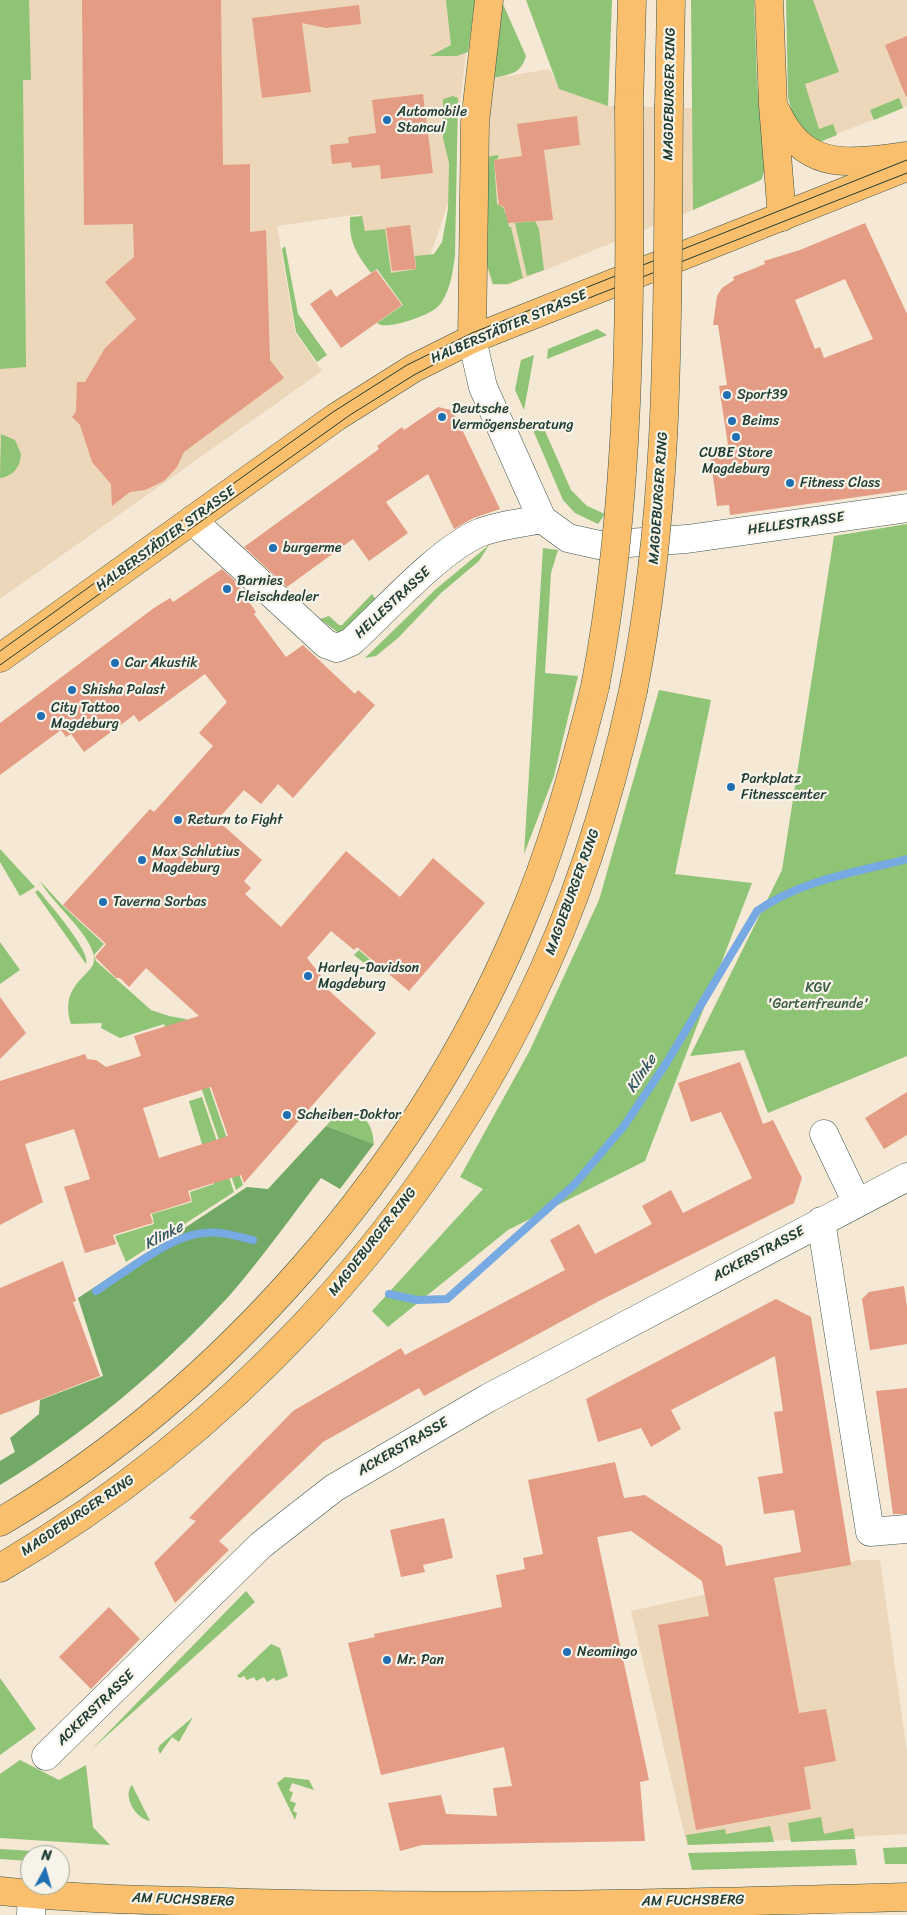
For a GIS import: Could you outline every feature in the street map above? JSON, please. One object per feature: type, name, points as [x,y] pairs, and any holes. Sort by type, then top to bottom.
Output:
[{"type":"main road","points":[[472,339],[475,122],[489,0]]},
{"type":"main road","points":[[0,1522],[32,1504],[112,1446],[214,1361],[331,1235],[404,1136],[472,1026],[518,929],[558,825],[595,688],[615,564],[624,461],[628,353],[629,106],[632,0]]},
{"type":"main road","name":"MAGDEBURGER RING","points":[[0,1568],[55,1535],[127,1484],[195,1429],[248,1381],[346,1279],[393,1220],[437,1158],[489,1076],[528,1004],[554,946],[576,889],[608,794],[634,691],[652,577],[663,466],[667,352],[671,0]]},
{"type":"main road","points":[[769,0],[782,217]]},
{"type":"main road","points":[[774,105],[789,134],[815,156],[841,160],[907,156]]},
{"type":"main road","name":"HALBERSTÄDTER STRASSE","points":[[0,658],[192,520],[388,383],[472,339],[907,167]]},
{"type":"main road","points":[[0,1581],[55,1535]]},
{"type":"main road","name":"AM FUCHSBERG","points":[[0,1891],[31,1905],[520,1904],[907,1897]]},
{"type":"street","name":"HELLESTRASSE","points":[[472,339],[483,387],[542,518],[568,538],[599,545],[687,539],[907,508]]},
{"type":"street","name":"HELLESTRASSE","points":[[192,520],[326,644],[337,648],[351,642],[436,563],[465,541],[485,532],[542,518]]},
{"type":"street","points":[[824,1134],[857,1202]]},
{"type":"street","name":"ACKERSTRASSE","points":[[46,1756],[260,1545],[334,1488],[488,1398],[907,1177]]},
{"type":"street","name":"ACKERSTRASSE","points":[[821,1221],[870,1532],[907,1529]]},
{"type":"shaded area","points":[[0,0],[461,0],[467,45],[448,204],[431,253],[390,280],[365,246],[360,214],[277,226],[295,332],[322,371],[0,599]]},
{"type":"shaded area","points":[[805,0],[907,0],[907,106],[822,140],[798,80]]},
{"type":"shaded area","points":[[549,69],[560,89],[608,106],[693,108],[693,210],[508,285],[492,285],[484,259],[485,128],[491,79]]},
{"type":"shaded area","points":[[860,1560],[880,1560],[907,1752],[907,1834],[687,1845],[631,1611]]},
{"type":"green space","points":[[0,0],[29,0],[31,80],[23,80],[26,367],[0,369]]},
{"type":"green space","points":[[446,0],[475,0],[468,52],[457,56],[430,56],[451,45]]},
{"type":"green space","points":[[526,0],[612,0],[608,106],[559,89]]},
{"type":"green space","points":[[691,0],[754,0],[757,83],[765,167],[762,179],[759,181],[693,210]]},
{"type":"green space","points":[[786,0],[813,0],[839,72],[805,84],[819,129],[833,124],[837,135],[817,143],[813,142],[793,116],[788,97]]},
{"type":"green space","points":[[502,2],[526,56],[518,70],[494,78]]},
{"type":"green space","points":[[453,96],[458,98],[455,255],[450,284],[442,301],[430,312],[406,322],[382,325],[377,323],[403,305],[377,269],[371,273],[354,247],[350,217],[362,216],[365,231],[385,229],[391,273],[416,269],[415,256],[434,254],[442,242],[448,209],[449,163],[443,138],[443,99]]},
{"type":"green space","points":[[899,98],[903,108],[874,120],[870,110]]},
{"type":"green space","points":[[498,155],[498,159],[494,160],[497,204],[504,208],[505,214],[507,213],[523,278],[508,284],[493,284],[485,258],[486,157]]},
{"type":"green space","points":[[535,221],[539,229],[544,270],[527,276],[515,223]]},
{"type":"green space","points":[[285,246],[298,314],[327,355],[317,362],[296,332],[282,249]]},
{"type":"green space","points":[[597,329],[607,335],[547,359],[548,349]]},
{"type":"green space","points":[[534,355],[524,410],[515,390],[521,360]]},
{"type":"green space","points":[[533,430],[545,431],[571,490],[587,506],[605,514],[598,524],[575,513],[563,500]]},
{"type":"green space","points":[[1,434],[15,440],[21,454],[19,463],[13,473],[0,478]]},
{"type":"green space","name":"KGV 'Gartenfreunde'","points":[[907,524],[907,1056],[768,1113],[744,1050],[690,1056],[782,870],[834,536]]},
{"type":"green space","points":[[489,545],[479,561],[441,593],[398,638],[376,656],[365,658],[436,589]]},
{"type":"green space","points":[[543,548],[558,550],[551,573],[545,673],[578,676],[554,776],[524,854]]},
{"type":"green space","points":[[372,594],[377,601],[340,634],[320,619],[329,616],[339,625],[342,625]]},
{"type":"green space","points":[[659,690],[711,700],[675,874],[752,883],[645,1161],[508,1230],[388,1327],[372,1311],[483,1189],[460,1177],[530,1050],[599,900]]},
{"type":"green space","points":[[0,849],[35,887],[20,896],[0,862]]},
{"type":"green space","points":[[40,881],[62,905],[104,944],[94,955],[96,961],[151,1010],[186,1019],[190,1030],[170,1042],[164,1024],[120,1038],[101,1028],[102,1023],[71,1024],[68,1009],[70,998],[74,988],[94,963],[94,956],[91,947],[78,927],[52,898]]},
{"type":"green space","points":[[38,890],[76,938],[86,958],[86,964],[35,892]]},
{"type":"green space","points":[[0,942],[20,970],[0,984]]},
{"type":"green space","points":[[359,950],[383,971],[379,975],[354,955]]},
{"type":"green space","points":[[190,1031],[243,1185],[236,1190],[183,1034]]},
{"type":"green space","points":[[202,1097],[234,1192],[126,1262],[115,1236],[154,1224],[152,1214],[192,1202],[190,1192],[214,1184],[189,1101]]},
{"type":"green space","points":[[347,1112],[359,1116],[367,1122],[372,1131],[374,1144],[326,1126],[333,1118]]},
{"type":"green space","points":[[326,1126],[374,1144],[340,1189],[321,1178],[242,1281],[178,1348],[92,1422],[32,1465],[0,1485],[0,1461],[15,1452],[10,1438],[39,1414],[40,1400],[103,1376],[78,1298],[247,1187],[268,1189]]},
{"type":"green space","points":[[246,1591],[255,1602],[92,1749]]},
{"type":"green space","points":[[271,1644],[280,1648],[288,1676],[276,1681],[274,1678],[267,1682],[264,1677],[256,1681],[254,1677],[247,1680],[244,1676],[240,1678],[237,1676]]},
{"type":"green space","points":[[0,1678],[36,1729],[0,1755]]},
{"type":"green space","points":[[193,1717],[179,1742],[172,1737],[160,1754],[158,1749],[160,1745]]},
{"type":"green space","points":[[20,1760],[59,1780],[86,1765],[93,1827],[110,1845],[0,1838],[0,1774]]},
{"type":"green space","points":[[285,1777],[309,1780],[314,1790],[292,1783],[289,1791],[293,1792],[290,1801],[296,1803],[293,1811],[297,1813],[295,1820],[277,1783]]},
{"type":"green space","points":[[132,1785],[150,1821],[140,1816],[132,1806],[129,1790]]},
{"type":"green space","points":[[821,1817],[824,1834],[853,1828],[855,1839],[791,1842],[788,1823]]},
{"type":"green space","points":[[770,1826],[774,1842],[688,1845],[686,1835],[725,1829],[726,1834]]},
{"type":"green space","points":[[907,1847],[907,1864],[885,1864],[883,1848]]},
{"type":"green space","points":[[0,1849],[20,1850],[20,1860],[0,1859]]},
{"type":"green space","points":[[855,1849],[857,1865],[692,1870],[688,1853]]},
{"type":"building","points":[[82,0],[221,0],[223,165],[250,164],[250,232],[266,230],[270,360],[284,378],[184,452],[177,467],[164,481],[145,490],[130,492],[112,506],[111,484],[92,462],[80,425],[72,417],[76,412],[77,382],[85,382],[105,348],[136,319],[105,282],[134,257],[133,224],[84,225]]},
{"type":"building","points":[[359,5],[361,24],[326,28],[302,23],[311,92],[262,98],[252,18]]},
{"type":"building","points":[[907,36],[907,96],[906,97],[885,45]]},
{"type":"building","points":[[423,94],[433,173],[381,179],[380,165],[352,168],[351,162],[332,164],[330,145],[349,143],[348,137],[376,133],[372,100]]},
{"type":"building","points":[[577,116],[580,145],[544,150],[553,220],[508,223],[504,207],[499,205],[494,160],[522,156],[517,124]]},
{"type":"building","points":[[865,223],[907,314],[907,490],[730,515],[729,505],[717,506],[710,455],[721,454],[720,446],[728,445],[719,386],[727,385],[718,325],[713,325],[717,296],[722,288],[734,280],[733,277],[765,264],[764,261],[800,250]],"holes":[[[845,279],[873,339],[824,358],[820,347],[815,349],[795,300]]]},
{"type":"building","points":[[410,225],[416,269],[392,271],[386,228]]},
{"type":"building","points":[[376,270],[402,305],[341,348],[310,304],[331,289],[336,297]]},
{"type":"building","points":[[438,407],[451,410],[458,421],[500,509],[473,518],[454,529],[428,474],[386,502],[408,533],[369,561],[353,539],[287,587],[244,547],[379,449],[377,446],[402,427],[404,430]]},
{"type":"building","points":[[222,569],[234,580],[256,612],[254,614],[286,657],[303,645],[355,694],[358,690],[375,705],[293,798],[278,784],[261,804],[244,790],[217,820],[262,860],[244,881],[251,888],[245,894],[281,927],[346,851],[400,897],[433,858],[485,903],[409,991],[357,947],[354,950],[331,931],[307,958],[328,984],[325,987],[376,1033],[244,1183],[241,1175],[188,1191],[191,1201],[150,1214],[153,1223],[113,1235],[116,1244],[85,1253],[64,1187],[90,1179],[74,1129],[25,1144],[43,1202],[0,1225],[0,1081],[85,1054],[87,1059],[96,1060],[106,1067],[141,1056],[134,1036],[199,1016],[146,968],[129,987],[120,978],[116,978],[95,957],[106,944],[63,905],[150,809],[154,812],[213,746],[199,733],[227,702],[205,674],[139,722],[134,715],[84,752],[71,734],[66,737],[61,730],[0,775],[0,723],[154,608],[170,598],[173,602]],"holes":[[[211,1087],[228,1136],[159,1158],[143,1108]]]},
{"type":"building","points":[[0,997],[26,1033],[0,1059]]},
{"type":"building","points":[[740,1062],[763,1124],[773,1120],[802,1178],[794,1203],[599,1301],[424,1396],[419,1388],[323,1442],[219,1541],[229,1550],[175,1603],[154,1563],[196,1521],[189,1518],[293,1411],[401,1348],[405,1355],[565,1270],[550,1240],[579,1224],[595,1254],[652,1224],[642,1206],[671,1190],[683,1213],[752,1178],[721,1112],[691,1122],[678,1083]]},
{"type":"building","points":[[907,1092],[907,1135],[884,1149],[865,1118]]},
{"type":"building","points":[[63,1261],[76,1301],[73,1302],[100,1376],[0,1415],[0,1288]]},
{"type":"building","points":[[904,1286],[907,1308],[907,1344],[870,1350],[862,1299],[869,1292]]},
{"type":"building","points":[[776,1299],[811,1317],[851,1565],[774,1578],[799,1713],[826,1709],[836,1761],[804,1767],[811,1809],[696,1830],[658,1625],[709,1616],[702,1581],[631,1531],[597,1537],[649,1780],[640,1782],[645,1841],[422,1845],[400,1851],[388,1803],[441,1795],[446,1814],[497,1816],[493,1788],[512,1786],[504,1747],[381,1775],[348,1643],[375,1637],[374,1634],[502,1607],[496,1575],[525,1569],[523,1558],[543,1554],[528,1480],[615,1462],[624,1498],[645,1495],[722,1546],[726,1566],[801,1552],[794,1510],[764,1514],[758,1477],[783,1473],[774,1412],[783,1411],[775,1356],[671,1410],[681,1429],[651,1447],[641,1428],[598,1442],[586,1399]]},
{"type":"building","points":[[907,1388],[907,1514],[893,1514],[876,1391]]},
{"type":"building","points":[[444,1518],[453,1558],[423,1565],[425,1572],[401,1577],[390,1530]]},
{"type":"building","points":[[109,1607],[140,1639],[91,1689],[59,1657]]},
{"type":"waterway","name":"Klinke","points":[[389,1294],[417,1300],[447,1299],[574,1185],[624,1126],[667,1062],[757,911],[774,900],[811,884],[907,859]]},
{"type":"waterway","name":"Klinke","points":[[96,1291],[163,1247],[191,1235],[216,1233],[253,1240]]},
{"type":"tram line","points":[[0,651],[333,412],[407,365],[472,333],[907,160]]},
{"type":"tram line","points":[[0,665],[350,415],[414,375],[477,342],[907,173]]},
{"type":"place","name":"Automobile Stancul","points":[[387,120]]},
{"type":"place","name":"Sport39","points":[[727,395]]},
{"type":"place","name":"Deutsche Vermögensberatung","points":[[442,417]]},
{"type":"place","name":"Beims","points":[[732,421]]},
{"type":"place","name":"CUBE Store Magdeburg","points":[[736,437]]},
{"type":"place","name":"Fitness Class","points":[[790,483]]},
{"type":"place","name":"burgerme","points":[[273,548]]},
{"type":"place","name":"Barnies Fleischdealer","points":[[227,589]]},
{"type":"place","name":"Car Akustik","points":[[115,663]]},
{"type":"place","name":"Shisha Palast","points":[[72,690]]},
{"type":"place","name":"City Tattoo Magdeburg","points":[[41,716]]},
{"type":"place","name":"Parkplatz Fitnesscenter","points":[[731,787]]},
{"type":"place","name":"Return to Fight","points":[[178,820]]},
{"type":"place","name":"Max Schlutius Magdeburg","points":[[142,860]]},
{"type":"place","name":"Taverna Sorbas","points":[[103,902]]},
{"type":"place","name":"Harley-Davidson Magdeburg","points":[[308,976]]},
{"type":"place","name":"Scheiben-Doktor","points":[[287,1115]]},
{"type":"place","name":"Neomingo","points":[[567,1652]]},
{"type":"place","name":"Mr. Pan","points":[[387,1660]]}]
